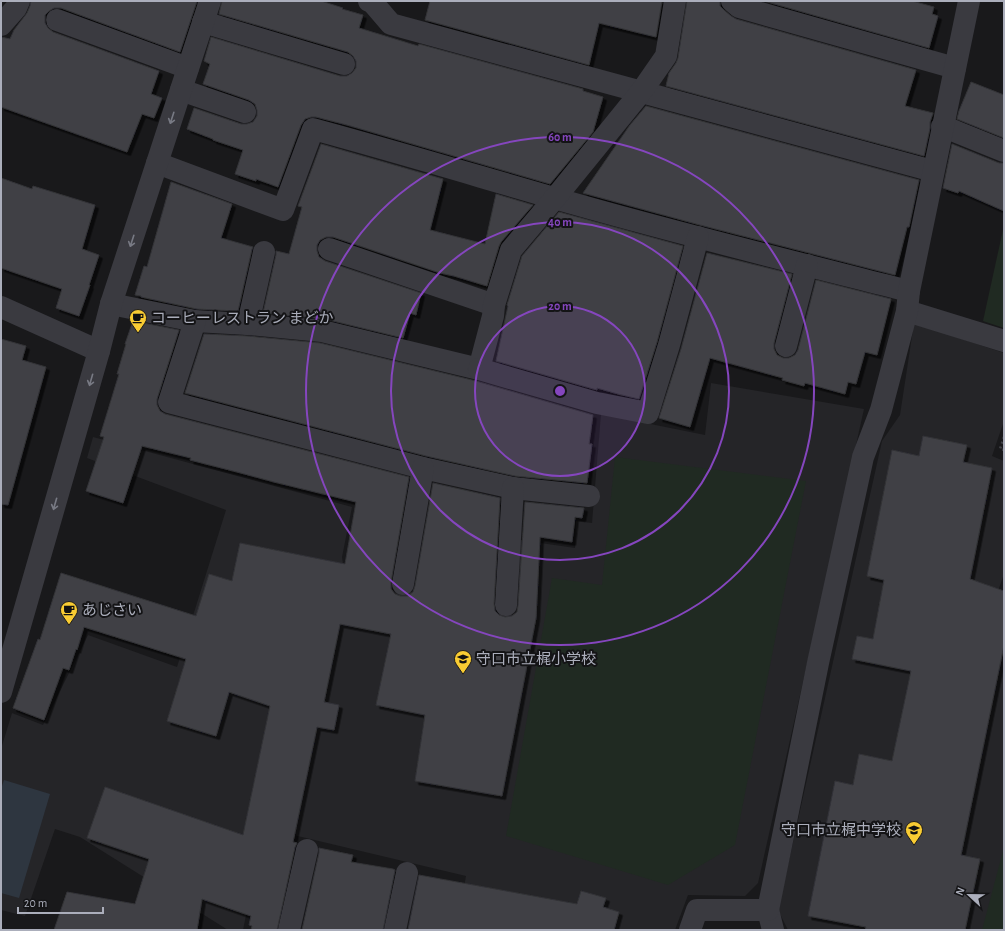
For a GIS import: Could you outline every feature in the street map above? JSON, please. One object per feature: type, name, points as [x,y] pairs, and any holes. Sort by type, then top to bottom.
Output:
[{"type":"street","points":[[1,25],[16,8],[19,1]]},
{"type":"street","points":[[1,692],[99,351],[111,304],[210,1]]},
{"type":"street","points":[[369,1],[373,3],[391,24],[933,172]]},
{"type":"street","points":[[479,369],[493,316],[494,305],[511,250],[641,92],[666,56],[676,1]]},
{"type":"street","points":[[732,1],[739,7],[955,68]]},
{"type":"street","points":[[690,930],[697,910],[770,920],[818,663],[863,457],[881,410],[908,301],[942,126],[955,68],[962,3]]},
{"type":"street","points":[[56,20],[188,68]]},
{"type":"street","points":[[204,22],[344,64]]},
{"type":"street","points":[[181,90],[245,112]]},
{"type":"street","points":[[942,126],[1004,151]]},
{"type":"street","points":[[157,164],[283,210],[313,129],[555,198],[807,265],[908,301],[1004,340]]},
{"type":"street","points":[[111,304],[195,321],[322,331],[479,369],[598,403],[648,413],[670,345],[698,237]]},
{"type":"street","points":[[329,249],[494,305]]},
{"type":"street","points":[[248,324],[264,252]]},
{"type":"street","points":[[786,346],[807,265]]},
{"type":"street","points":[[1,307],[99,351]]},
{"type":"street","points":[[195,321],[169,402],[423,468],[513,488],[589,496]]},
{"type":"street","points":[[403,584],[423,468]]},
{"type":"street","points":[[506,605],[513,488]]},
{"type":"street","points":[[289,930],[307,850]]},
{"type":"street","points":[[395,930],[407,873]]},
{"type":"path","points":[[1004,437],[1000,449],[1004,450]]},
{"type":"shaded area","points":[[1004,225],[1004,328],[983,321]]},
{"type":"shaded area","name":"守口市立梶中学校","points":[[914,323],[1004,353],[1004,421],[992,456],[1004,461],[1004,574],[991,611],[1004,614],[1004,930],[788,930],[778,910],[882,441],[900,415]]},
{"type":"shaded area","name":"守口市立梶小学校","points":[[711,383],[864,409],[758,883],[745,896],[688,895],[675,930],[456,930],[466,876],[264,828],[243,930],[228,930],[80,837],[55,829],[25,916],[1,910],[1,749],[12,713],[43,725],[88,635],[177,667],[226,510],[87,458],[93,437],[352,507],[342,557],[345,577],[518,616],[520,540],[575,548],[576,521],[592,523],[601,414],[705,435]]},
{"type":"shaded area","points":[[615,457],[806,481],[735,845],[668,885],[506,836],[552,578],[602,585]]},
{"type":"shaded area","points":[[4,780],[50,794],[19,898],[1,893],[1,789]]},
{"type":"shaded area","points":[[1004,847],[1004,930],[982,930]]},
{"type":"building","points":[[31,1],[197,1],[180,52],[61,8],[54,8],[45,15],[45,23],[53,32],[159,71],[151,94],[162,98],[154,118],[142,114],[127,152],[1,107],[1,37],[10,39],[14,30],[27,13]]},
{"type":"building","points":[[222,1],[321,1],[363,15],[359,28],[418,46],[419,44],[583,89],[583,91],[603,97],[593,132],[550,184],[347,125],[311,117],[305,119],[301,125],[278,187],[256,179],[256,181],[235,174],[243,150],[187,129],[194,108],[241,124],[253,122],[257,116],[255,104],[249,100],[203,84],[210,64],[204,61],[211,37],[340,76],[347,76],[352,73],[356,68],[356,61],[348,52],[219,14]]},
{"type":"building","points":[[430,1],[662,1],[656,37],[599,23],[589,65],[425,20]]},
{"type":"building","points":[[687,1],[720,1],[720,6],[736,19],[916,70],[905,106],[933,113],[924,156],[666,86],[669,73],[678,58]]},
{"type":"building","points":[[764,1],[912,1],[934,7],[932,14],[938,16],[929,48]]},
{"type":"building","points":[[971,82],[1004,95],[1004,138],[957,119]]},
{"type":"building","points":[[646,106],[919,180],[909,227],[907,227],[895,275],[700,225],[583,193],[630,125]]},
{"type":"building","points":[[321,144],[443,179],[430,230],[485,244],[496,194],[533,205],[501,242],[487,286],[440,273],[333,237],[326,237],[320,240],[317,245],[317,251],[319,257],[325,261],[421,293],[416,315],[410,313],[403,338],[325,319],[263,313],[276,251],[289,254],[302,207],[298,206]]},
{"type":"building","points":[[952,144],[999,163],[1004,163],[1004,211],[959,191],[958,193],[943,188]]},
{"type":"building","points":[[1,178],[32,189],[33,186],[95,205],[82,249],[99,255],[79,316],[56,308],[62,289],[1,268]]},
{"type":"building","points":[[171,182],[232,204],[221,238],[253,247],[238,311],[197,309],[135,295],[144,266],[147,267]]},
{"type":"building","points":[[559,212],[683,246],[657,342],[639,399],[597,388],[597,390],[496,361],[507,305],[522,256]]},
{"type":"building","points":[[707,253],[792,274],[774,343],[774,349],[777,355],[783,358],[789,358],[795,355],[798,350],[816,280],[891,299],[877,355],[865,352],[856,384],[848,382],[845,394],[805,383],[804,386],[782,380],[783,378],[710,358],[690,427],[659,418],[681,349]]},
{"type":"building","points":[[133,321],[179,330],[157,399],[157,405],[160,411],[165,414],[409,477],[391,582],[391,589],[395,594],[400,596],[408,596],[413,592],[433,483],[500,498],[494,604],[495,611],[499,615],[505,617],[512,616],[517,612],[525,502],[584,508],[582,518],[575,517],[572,542],[540,537],[536,618],[502,796],[415,781],[425,715],[376,705],[391,634],[340,624],[324,702],[339,705],[334,730],[317,727],[293,842],[297,843],[277,930],[251,930],[252,926],[249,925],[251,916],[202,899],[197,930],[54,930],[67,892],[135,904],[149,859],[87,838],[105,787],[243,835],[270,706],[229,692],[216,736],[167,721],[186,659],[84,627],[69,670],[63,668],[44,720],[13,708],[38,639],[40,640],[61,573],[196,616],[209,574],[232,581],[240,543],[345,564],[356,502],[274,482],[190,460],[191,458],[142,446],[123,503],[86,491],[104,437],[100,436],[119,374],[117,374],[125,344]]},
{"type":"building","points":[[204,334],[247,336],[320,343],[476,381],[593,415],[589,444],[592,444],[587,483],[515,476],[426,456],[185,393]]},
{"type":"building","points":[[1,339],[26,346],[22,360],[46,367],[8,505],[1,504]]},
{"type":"building","points":[[923,436],[967,445],[963,462],[992,468],[970,579],[1004,591],[1004,645],[961,855],[980,859],[965,930],[865,930],[866,927],[808,916],[835,781],[853,785],[859,754],[892,761],[911,671],[852,659],[857,636],[873,639],[884,580],[867,576],[892,450],[919,456]]},
{"type":"building","points":[[319,848],[353,855],[351,862],[395,870],[383,930],[302,930]]},
{"type":"building","points":[[419,875],[577,904],[581,891],[606,898],[603,907],[619,912],[614,930],[408,930]]},
{"type":"place","name":"コーヒーレストラン まどか","points":[[138,333]]},
{"type":"place","name":"あじさい","points":[[69,625]]},
{"type":"place","name":"守口市立梶小学校","points":[[463,674]]},
{"type":"place","name":"守口市立梶中学校","points":[[914,845]]}]
